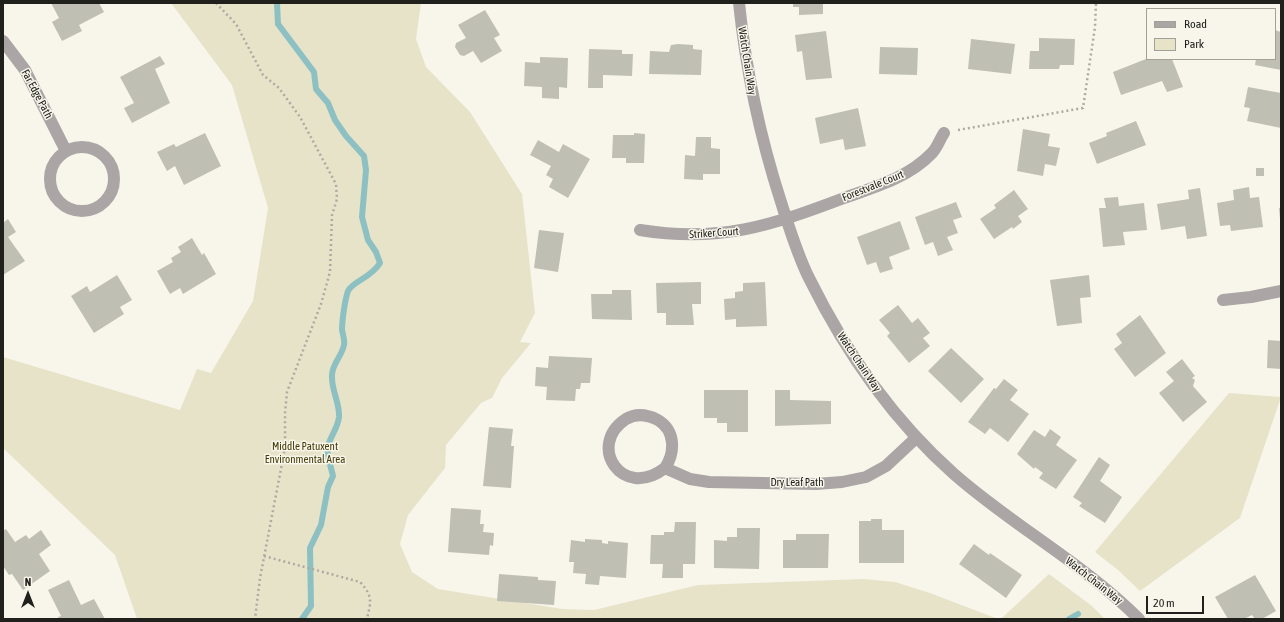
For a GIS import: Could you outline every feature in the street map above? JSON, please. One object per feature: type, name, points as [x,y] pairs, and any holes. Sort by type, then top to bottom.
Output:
[{"type":"street","name":"Watch Chain Way","points":[[739,3],[750,89],[772,175],[808,276],[834,324],[886,402],[916,438],[955,474],[995,506],[1117,597],[1138,619]]},
{"type":"street","name":"Far Edge Path","points":[[3,41],[25,70],[66,151]]},
{"type":"street","name":"Forestvale Court","points":[[787,220],[898,178],[919,165],[933,152],[944,133]]},
{"type":"street","points":[[78,146],[90,147],[98,150],[106,156],[112,164],[115,176],[114,187],[109,198],[100,206],[89,210],[79,211],[69,208],[60,202],[53,193],[50,181],[51,170],[56,160],[66,151],[78,146]]},
{"type":"street","name":"Striker Court","points":[[640,230],[685,235],[716,234],[744,230],[787,220]]},
{"type":"street","points":[[1223,300],[1251,297],[1281,291]]},
{"type":"street","points":[[642,415],[652,417],[667,428],[672,439],[673,452],[665,468],[655,476],[642,479],[631,478],[621,473],[613,464],[609,454],[609,441],[612,432],[618,424],[629,417],[642,415]]},
{"type":"street","name":"Dry Leaf Path","points":[[665,468],[690,479],[709,482],[816,484],[842,482],[866,477],[886,466],[916,438]]},
{"type":"path","points":[[216,3],[236,24],[263,75],[279,88],[300,117],[336,184],[337,199],[332,215],[330,272],[321,304],[287,392],[285,413],[285,448],[264,556],[255,619]]},
{"type":"path","points":[[944,133],[987,124],[1083,108],[1095,28],[1096,3]]},
{"type":"path","points":[[264,556],[335,577],[360,582],[368,591],[371,600],[367,619]]},
{"type":"green space","name":"Middle Patuxent Environmental Area","points":[[171,3],[421,3],[416,39],[426,67],[470,112],[522,194],[535,313],[520,342],[531,343],[502,378],[492,398],[481,403],[446,445],[445,468],[408,515],[400,544],[412,572],[438,589],[562,609],[594,610],[698,585],[864,579],[895,582],[930,593],[998,619],[137,619],[115,555],[3,448],[3,357],[180,410],[197,369],[211,373],[253,301],[268,208],[232,85]]},
{"type":"green space","points":[[1229,393],[1281,397],[1240,518],[1140,591],[1118,570],[1095,552]]},
{"type":"green space","points":[[1049,574],[1092,606],[1105,619],[999,619]]},
{"type":"building","points":[[51,3],[99,3],[104,12],[79,25],[82,31],[62,41],[52,22],[59,18]]},
{"type":"building","points":[[793,3],[823,3],[823,14],[799,15],[799,7],[793,7]]},
{"type":"building","points":[[485,10],[500,35],[494,38],[502,51],[481,63],[473,51],[464,56],[460,55],[455,47],[456,43],[466,38],[458,25]]},
{"type":"building","points":[[1276,30],[1281,32],[1281,70],[1255,65],[1256,60],[1276,60]]},
{"type":"building","points":[[826,31],[832,78],[806,80],[802,51],[797,52],[795,35]]},
{"type":"building","points":[[1039,38],[1075,39],[1074,65],[1060,65],[1059,69],[1029,69],[1030,51],[1039,51]]},
{"type":"building","points":[[971,39],[1015,44],[1011,74],[968,69]]},
{"type":"building","points":[[671,45],[693,45],[693,49],[702,50],[701,75],[649,74],[650,51],[669,52]]},
{"type":"building","points":[[880,47],[918,48],[917,75],[879,74]]},
{"type":"building","points":[[589,49],[622,50],[622,54],[633,54],[632,76],[603,75],[603,88],[588,88]]},
{"type":"building","points":[[160,56],[165,64],[155,69],[170,103],[132,123],[124,108],[134,103],[120,77]]},
{"type":"building","points":[[540,57],[568,58],[567,88],[559,87],[559,99],[542,98],[542,87],[524,86],[525,62],[540,63]]},
{"type":"building","points":[[1146,59],[1172,60],[1183,87],[1167,92],[1162,81],[1121,95],[1113,72]]},
{"type":"building","points":[[1248,87],[1281,93],[1281,128],[1247,121],[1250,108],[1244,107]]},
{"type":"building","points":[[858,108],[866,146],[845,150],[843,139],[820,144],[815,118]]},
{"type":"building","points":[[1136,121],[1146,145],[1097,164],[1089,143],[1107,136],[1106,133]]},
{"type":"building","points":[[1023,129],[1050,134],[1048,146],[1060,148],[1056,166],[1045,164],[1043,176],[1017,171]]},
{"type":"building","points":[[205,133],[221,166],[184,185],[175,166],[167,171],[157,152],[174,144],[176,147]]},
{"type":"building","points":[[634,133],[645,134],[644,163],[626,163],[626,158],[612,158],[613,135],[634,135]]},
{"type":"building","points":[[696,137],[711,137],[711,148],[720,149],[720,174],[703,174],[703,180],[684,179],[685,155],[695,156]]},
{"type":"building","points":[[538,140],[559,152],[563,144],[590,159],[568,198],[549,187],[553,179],[546,175],[551,166],[530,155]]},
{"type":"building","points":[[1256,168],[1264,168],[1264,176],[1256,176]]},
{"type":"building","points":[[1249,187],[1250,198],[1259,197],[1263,227],[1231,231],[1230,225],[1220,226],[1217,203],[1234,200],[1233,190]]},
{"type":"building","points":[[1200,188],[1207,236],[1187,239],[1185,226],[1161,230],[1157,204],[1189,199],[1188,190]]},
{"type":"building","points":[[1014,190],[1028,209],[1018,216],[1022,222],[1013,229],[1012,227],[994,239],[980,219],[996,208],[994,205]]},
{"type":"building","points":[[1118,197],[1119,206],[1144,203],[1147,230],[1123,232],[1125,245],[1103,247],[1099,208],[1106,208],[1104,198]]},
{"type":"building","points":[[956,202],[962,217],[953,220],[958,233],[947,237],[953,250],[938,256],[933,242],[925,245],[915,217]]},
{"type":"building","points":[[1279,208],[1281,208],[1281,219],[1280,219]]},
{"type":"building","points":[[8,219],[16,232],[8,237],[25,261],[3,275],[3,223]]},
{"type":"building","points":[[900,221],[910,249],[889,257],[893,269],[880,273],[876,262],[867,265],[857,237]]},
{"type":"building","points":[[539,230],[564,233],[558,272],[534,268]]},
{"type":"building","points":[[192,238],[202,255],[204,253],[216,274],[183,294],[180,288],[170,294],[157,271],[173,262],[171,258],[181,252],[178,247]]},
{"type":"building","points":[[117,275],[132,300],[120,307],[124,314],[94,333],[71,296],[87,286],[90,292]]},
{"type":"building","points":[[1089,275],[1091,297],[1080,298],[1082,323],[1057,326],[1050,280]]},
{"type":"building","points":[[701,282],[701,304],[692,304],[694,325],[666,325],[666,313],[657,313],[656,283]]},
{"type":"building","points":[[765,282],[767,326],[736,327],[736,319],[725,320],[724,299],[735,298],[735,292],[743,291],[743,283]]},
{"type":"building","points":[[612,290],[631,290],[632,320],[592,319],[591,294],[612,294]]},
{"type":"building","points":[[898,305],[912,323],[918,318],[930,333],[923,338],[930,346],[909,363],[887,336],[890,333],[879,320]]},
{"type":"building","points":[[1140,315],[1166,353],[1135,377],[1114,349],[1122,343],[1116,334]]},
{"type":"building","points":[[1268,340],[1281,341],[1281,369],[1267,368]]},
{"type":"building","points":[[951,348],[984,379],[961,403],[928,371]]},
{"type":"building","points":[[549,356],[592,358],[590,383],[581,383],[580,389],[576,389],[575,401],[546,400],[547,387],[535,386],[536,367],[548,368]]},
{"type":"building","points":[[1182,359],[1195,376],[1192,378],[1195,380],[1193,386],[1207,402],[1183,422],[1159,393],[1174,381],[1166,372]]},
{"type":"building","points":[[1004,379],[1018,390],[1010,400],[1029,414],[1008,442],[990,428],[985,434],[968,422],[994,388],[996,389]]},
{"type":"building","points":[[704,390],[748,390],[748,432],[727,432],[727,423],[717,423],[717,418],[704,418]]},
{"type":"building","points":[[775,390],[790,390],[790,400],[831,401],[831,424],[775,426]]},
{"type":"building","points":[[489,427],[513,429],[511,446],[514,446],[511,488],[483,486]]},
{"type":"building","points":[[1050,429],[1061,437],[1056,445],[1077,460],[1056,489],[1039,478],[1043,473],[1035,467],[1034,469],[1017,454],[1034,430],[1045,437]]},
{"type":"building","points":[[1099,457],[1110,465],[1100,481],[1122,497],[1105,523],[1079,506],[1082,503],[1073,497]]},
{"type":"building","points":[[451,508],[481,510],[480,524],[484,524],[483,532],[494,533],[493,546],[490,545],[489,555],[448,552]]},
{"type":"building","points":[[871,519],[882,519],[882,530],[904,530],[904,563],[859,563],[859,521],[871,521]]},
{"type":"building","points":[[675,522],[696,522],[695,564],[683,564],[683,578],[662,578],[663,564],[650,564],[651,535],[664,535],[664,532],[674,532]]},
{"type":"building","points":[[737,528],[760,528],[759,569],[714,568],[714,540],[727,541],[727,537],[737,537]]},
{"type":"building","points":[[6,529],[15,542],[26,535],[29,539],[41,530],[51,545],[39,554],[50,571],[23,590],[12,574],[9,575],[3,566],[3,531]]},
{"type":"building","points":[[796,534],[829,534],[828,568],[783,568],[783,540],[796,540]]},
{"type":"building","points":[[585,539],[602,540],[602,543],[608,544],[608,541],[628,543],[626,578],[600,576],[599,585],[585,584],[586,574],[573,573],[574,562],[569,562],[571,540],[585,542]]},
{"type":"building","points":[[974,544],[1022,575],[1006,598],[959,564]]},
{"type":"building","points":[[499,574],[538,577],[538,580],[556,581],[554,605],[497,601]]},
{"type":"building","points":[[1255,575],[1276,611],[1262,619],[1255,619],[1252,615],[1244,619],[1228,619],[1215,597]]},
{"type":"building","points":[[69,580],[81,605],[94,599],[105,619],[59,619],[58,617],[61,616],[48,590]]},
{"type":"waterway","points":[[277,3],[278,24],[314,72],[316,89],[328,103],[335,120],[346,136],[364,156],[366,170],[362,217],[368,240],[376,252],[380,263],[372,272],[350,288],[346,299],[342,326],[344,345],[332,371],[332,381],[339,412],[337,424],[328,447],[328,455],[333,476],[328,487],[321,525],[310,548],[311,606],[302,619]]},
{"type":"waterway","points":[[1069,619],[1078,614]]}]
